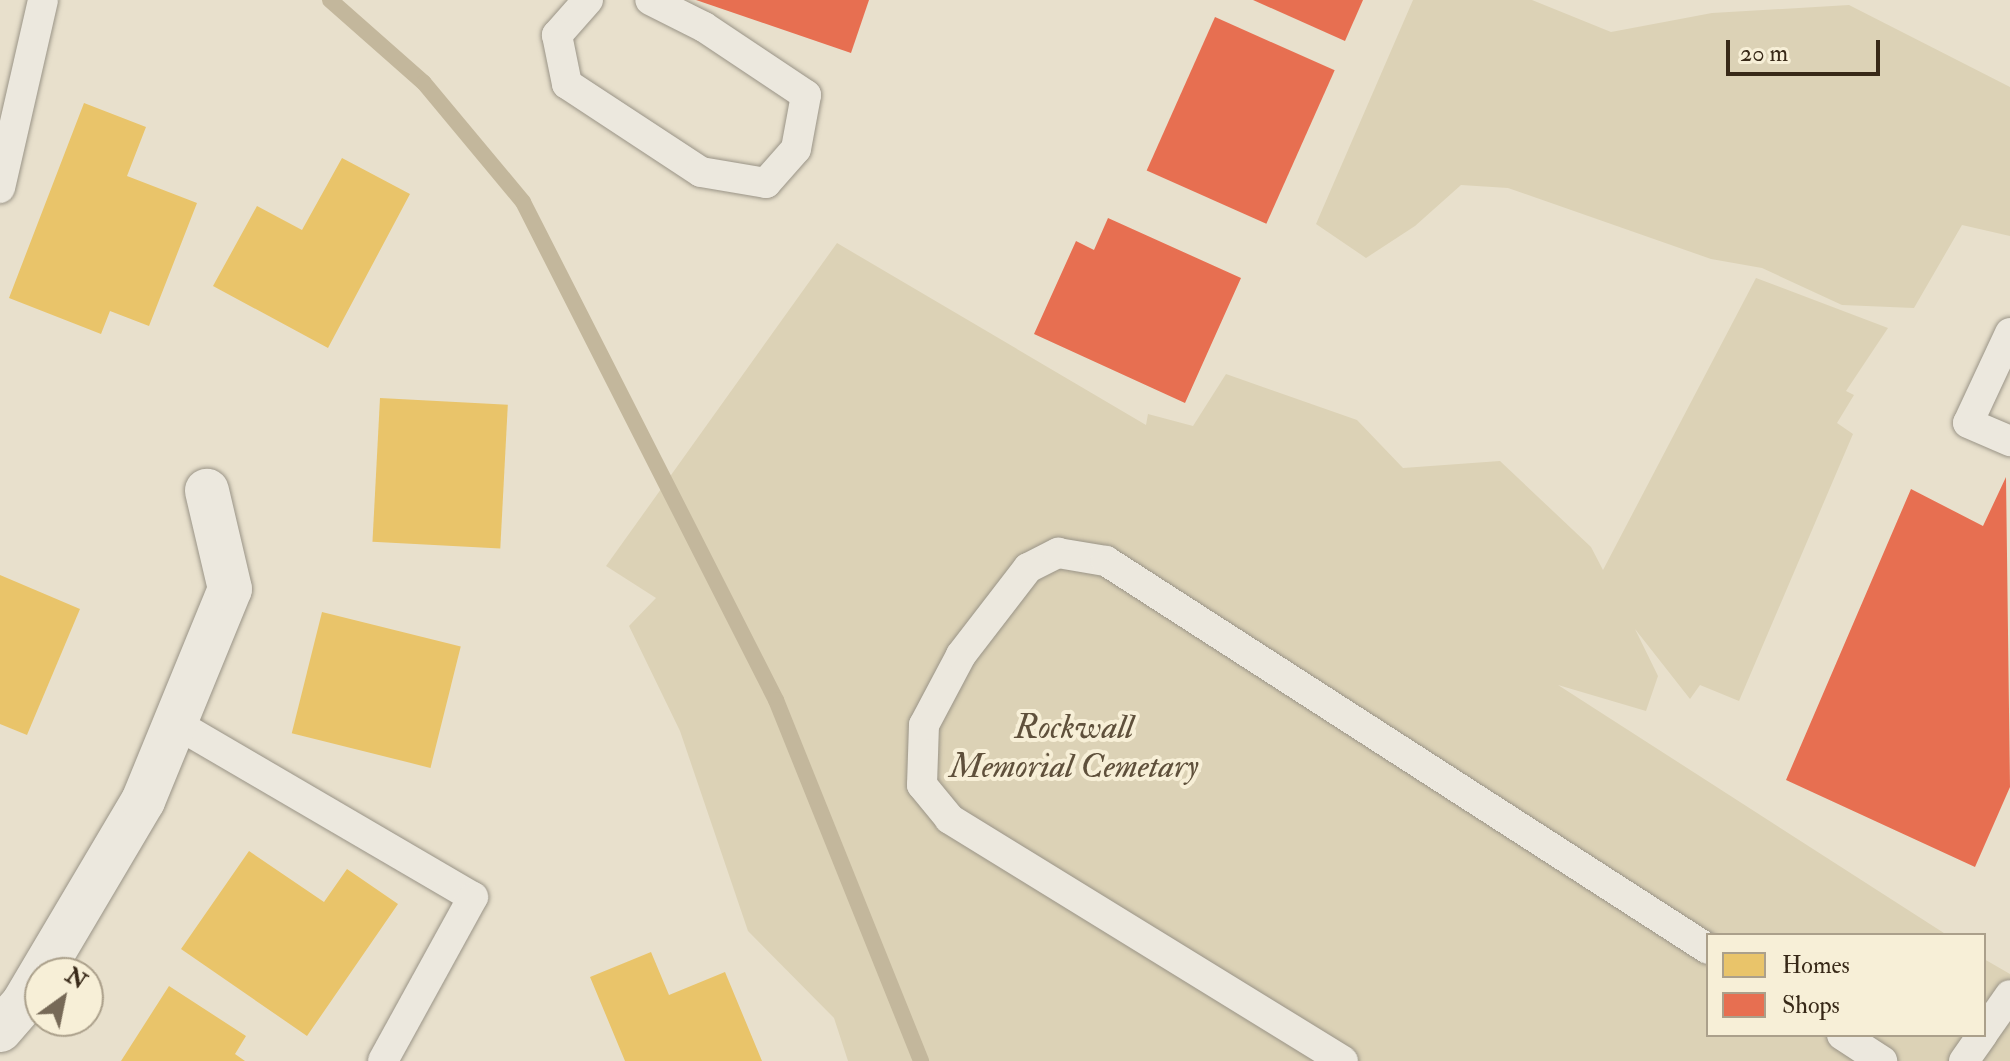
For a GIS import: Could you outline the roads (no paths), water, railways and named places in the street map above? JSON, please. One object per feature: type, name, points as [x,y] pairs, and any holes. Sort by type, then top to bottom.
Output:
[{"type":"street","points":[[0,1030],[24,1002],[143,801],[230,589],[207,491]]},
{"type":"lane","points":[[0,188],[43,0]]},
{"type":"lane","points":[[588,0],[557,35],[567,84],[701,172],[766,183],[796,149],[806,95],[704,27],[650,0]]},
{"type":"lane","points":[[2010,333],[1968,423],[2010,441]]},
{"type":"lane","points":[[1343,1061],[950,819],[922,785],[924,725],[961,655],[1028,568],[1058,553],[1106,561],[1706,948]]},
{"type":"lane","points":[[175,723],[473,897],[383,1061]]},
{"type":"lane","points":[[1986,1030],[2010,995]]},
{"type":"lane","points":[[1845,1037],[1882,1061]]},
{"type":"lane","points":[[1964,1061],[1981,1037]]},
{"type":"waterway","points":[[330,0],[424,83],[523,202],[776,700],[921,1061]]},
{"type":"park label","name":"Rockwall Memorial Cemetary","points":[[1074,746]]}]
